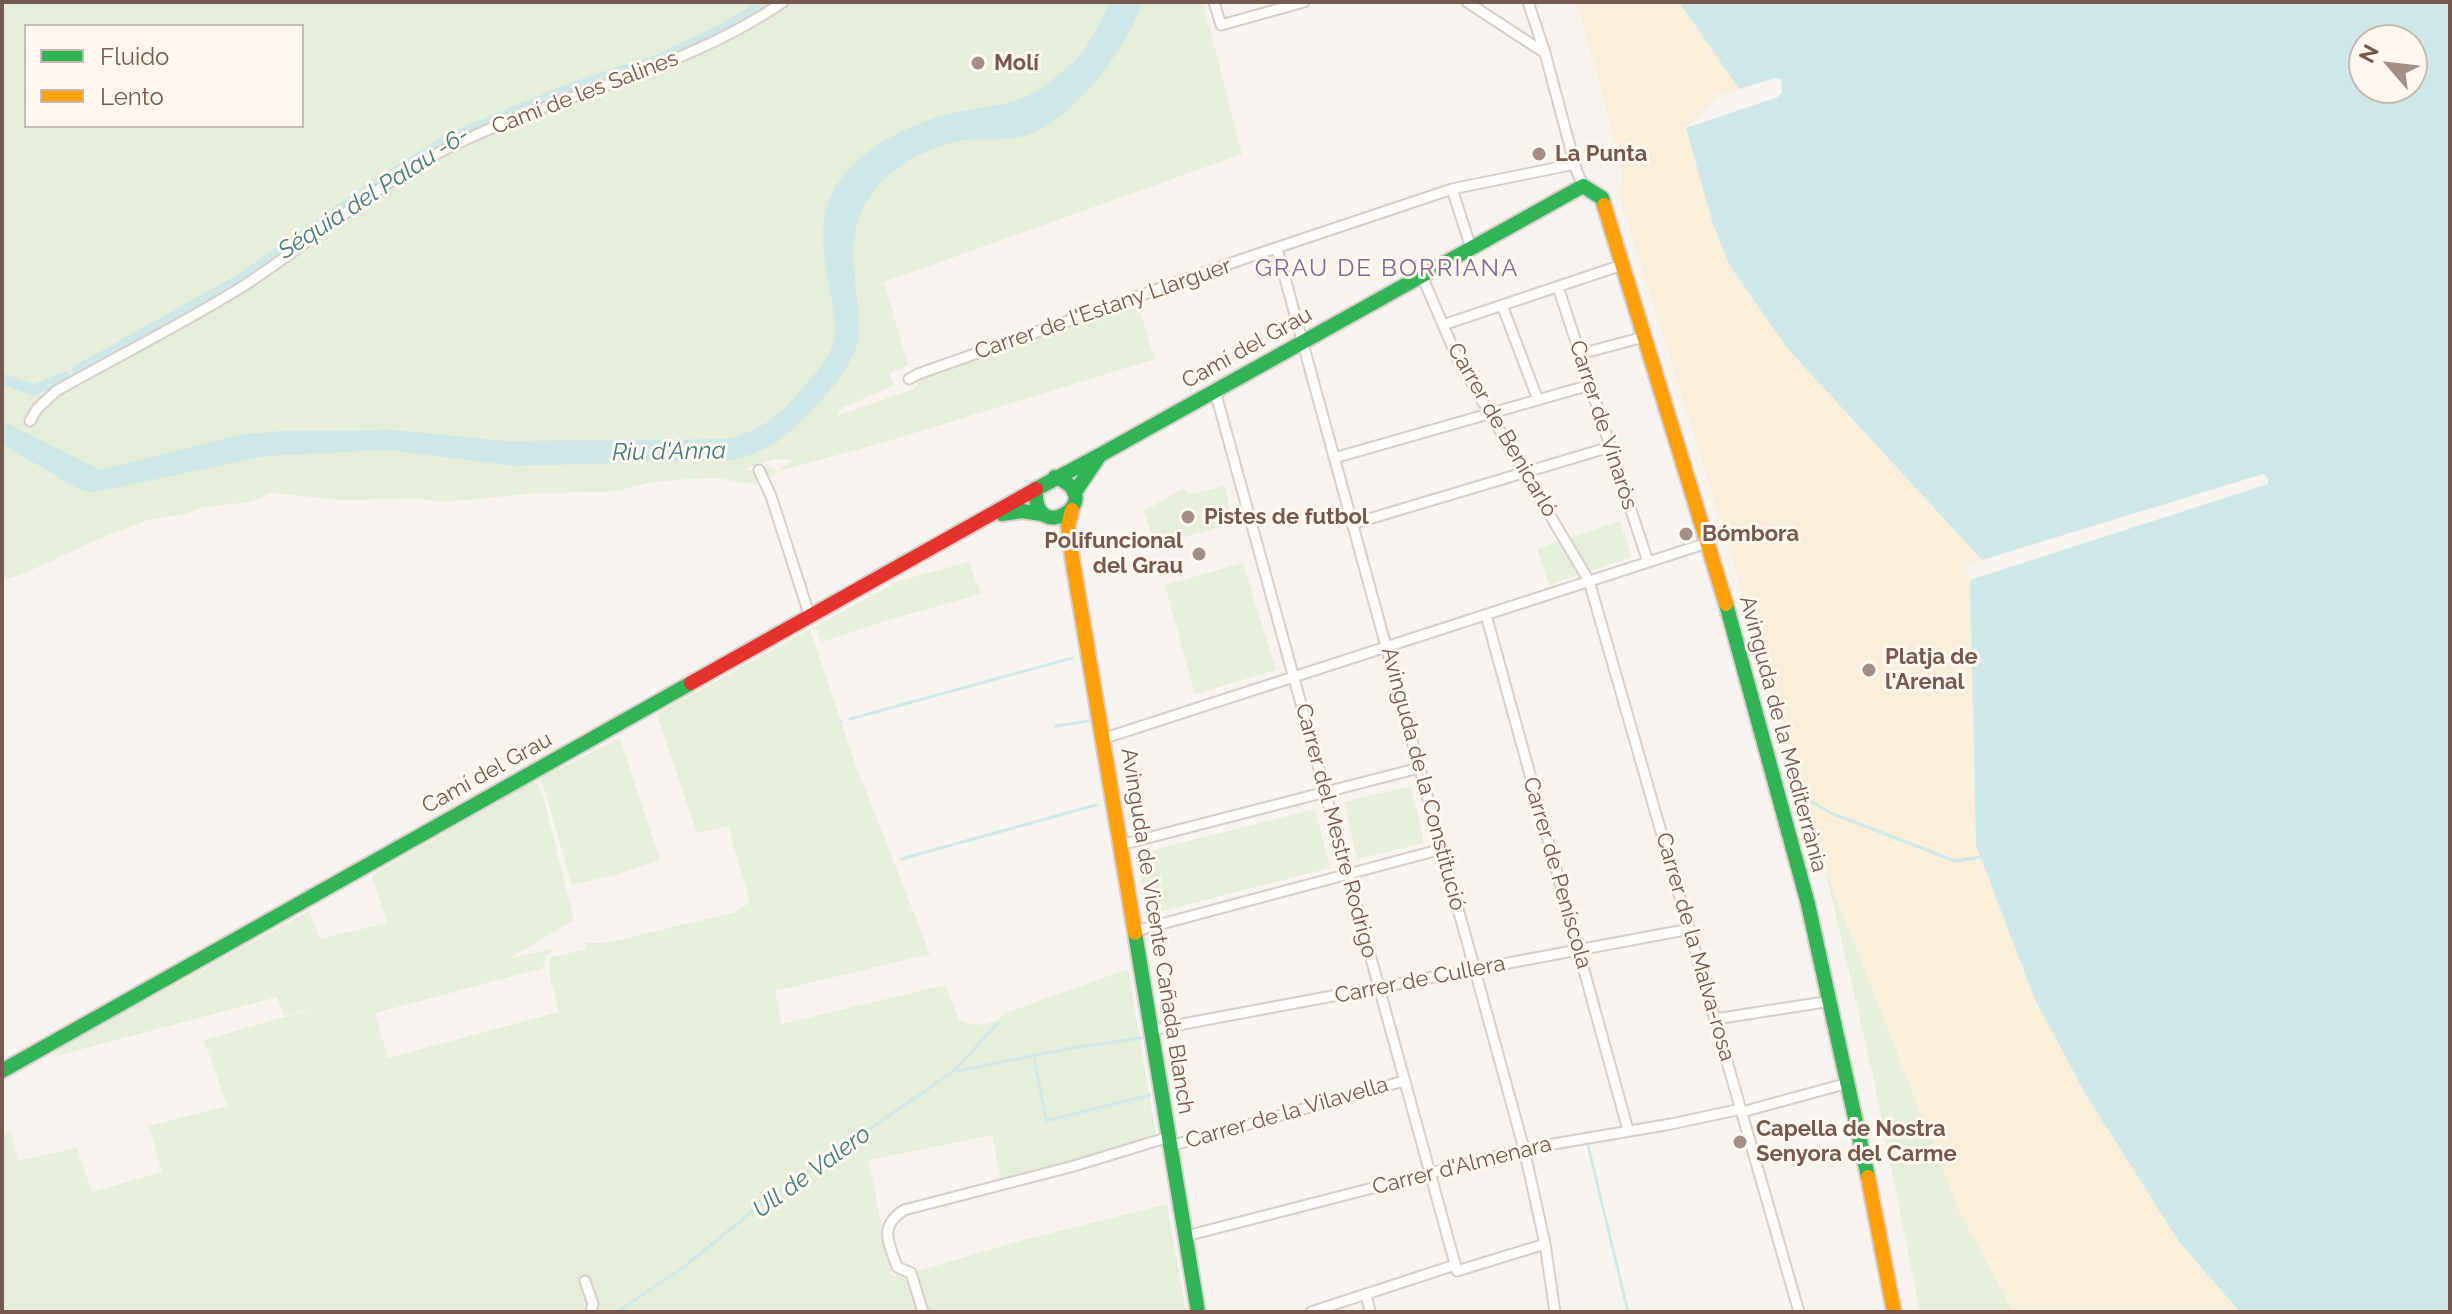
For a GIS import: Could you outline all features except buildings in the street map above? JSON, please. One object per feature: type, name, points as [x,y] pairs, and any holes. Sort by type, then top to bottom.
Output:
[{"type":"street","name":"Camí de les Salines","points":[[30,421],[37,409],[56,391],[241,287],[386,186],[453,146],[726,37],[783,2]]},
{"type":"street","points":[[1214,2],[1221,25],[1304,2]]},
{"type":"street","points":[[1467,2],[1545,53]]},
{"type":"street","points":[[1528,2],[1583,186]]},
{"type":"street","name":"Carrer de l'Estany Llarguer","points":[[909,379],[1452,189],[1575,164]]},
{"type":"street","name":"Camí del Grau","points":[[1055,477],[1100,455],[1583,186]]},
{"type":"street","name":"Avinguda de la Mediterrània","points":[[1583,186],[1602,198],[1707,543],[1780,798],[1831,1001],[1894,1312]]},
{"type":"street","points":[[1452,189],[1471,248]]},
{"type":"street","name":"Avinguda de la Constitució","points":[[1277,249],[1524,1149],[1545,1244],[1555,1312]]},
{"type":"street","points":[[1443,325],[1622,265]]},
{"type":"street","name":"Carrer de Benicarló","points":[[1422,276],[1458,360],[1589,581]]},
{"type":"street","name":"Carrer de Vinaròs","points":[[1558,287],[1648,562]]},
{"type":"street","points":[[1502,305],[1538,400]]},
{"type":"street","points":[[1580,354],[1644,337]]},
{"type":"street","points":[[1334,458],[1590,385]]},
{"type":"street","name":"Carrer del Mestre Rodrigo","points":[[1215,391],[1456,1268]]},
{"type":"street","points":[[1352,524],[1610,447]]},
{"type":"street","name":"Camí del Grau","points":[[1075,492],[1100,455]]},
{"type":"street","points":[[759,470],[771,496],[810,617]]},
{"type":"street","points":[[1055,477],[1071,484],[1076,501],[1066,516],[1057,518],[1045,516],[1035,503],[1036,489],[1055,477]]},
{"type":"street","name":"Camí del Grau","points":[[2,1071],[1036,489]]},
{"type":"street","name":"Avinguda de Vicente Cañada Blanch","points":[[1072,510],[1068,526],[1072,557],[1198,1312]]},
{"type":"street","name":"Camí del Grau","points":[[993,515],[1022,511],[1045,516]]},
{"type":"street","name":"Avinguda de Vicente Cañada Blanch","points":[[1045,516],[1072,557]]},
{"type":"street","points":[[1102,739],[1707,543]]},
{"type":"street","name":"Carrer de la Malva-rosa","points":[[1589,581],[1799,1312]]},
{"type":"street","name":"Carrer de Peníscola","points":[[1486,615],[1628,1130]]},
{"type":"street","points":[[1120,845],[1419,768]]},
{"type":"street","points":[[1135,931],[1442,849]]},
{"type":"street","name":"Carrer de Cullera","points":[[1151,1030],[1690,929]]},
{"type":"street","points":[[1715,1019],[1831,1001]]},
{"type":"street","name":"Carrer de la Vilavella","points":[[923,1312],[911,1273],[897,1267],[887,1228],[891,1219],[904,1210],[1404,1081]]},
{"type":"street","name":"Carrer d'Almenara","points":[[1186,1236],[1524,1149],[1742,1111],[1848,1083]]},
{"type":"street","points":[[1311,1312],[1545,1244]]},
{"type":"street","points":[[585,1281],[593,1304],[591,1312]]},
{"type":"street","points":[[1366,1294],[1370,1312]]},
{"type":"green space","points":[[2,2],[1203,2],[1242,154],[884,282],[908,365],[890,373],[894,385],[842,408],[837,416],[911,390],[917,386],[918,378],[1137,302],[1155,359],[885,442],[779,471],[792,460],[774,459],[742,470],[776,470],[768,484],[716,478],[688,479],[652,482],[616,491],[528,494],[442,502],[419,498],[345,500],[270,493],[251,502],[204,507],[148,520],[21,575],[2,580]]},
{"type":"green space","name":"Pistes de futbol","points":[[1225,486],[1232,523],[1155,546],[1144,511],[1184,488],[1188,495]]},
{"type":"green space","points":[[1620,521],[1632,557],[1549,585],[1537,549]]},
{"type":"green space","points":[[969,562],[981,594],[821,642],[815,627],[898,581]]},
{"type":"green space","points":[[1243,563],[1276,670],[1195,694],[1165,585]]},
{"type":"green space","points":[[810,629],[856,766],[930,954],[775,991],[782,1024],[945,985],[959,1020],[984,1024],[996,1021],[1006,1013],[1128,969],[1156,1134],[1054,1167],[1001,1180],[992,1135],[869,1160],[891,1275],[901,1273],[911,1284],[917,1312],[593,1312],[587,1275],[580,1278],[589,1303],[588,1312],[2,1312],[2,1134],[12,1132],[18,1161],[77,1148],[92,1192],[162,1172],[149,1126],[227,1106],[204,1040],[326,1005],[284,1016],[277,997],[56,1056],[54,1051],[309,911],[320,939],[387,923],[372,875],[532,782],[538,784],[543,795],[574,920],[510,958],[553,949],[545,956],[543,968],[375,1013],[388,1058],[559,1012],[550,977],[552,957],[584,950],[586,943],[607,943],[736,912],[750,902],[728,826],[697,833],[657,714]]},
{"type":"green space","points":[[620,738],[660,860],[572,885],[541,778]]},
{"type":"green space","points":[[1411,786],[1424,843],[1357,859],[1344,802]]},
{"type":"green space","points":[[1315,809],[1330,868],[1147,915],[1137,854]]},
{"type":"green space","points":[[1825,868],[1960,1212],[2014,1312],[1920,1312],[1872,1071]]},
{"type":"green space","points":[[1167,1204],[1186,1312],[926,1312],[918,1271],[1023,1240]]},
{"type":"sand","name":"Platja de l'Arenal","points":[[1577,2],[1679,2],[1739,89],[1717,96],[1686,128],[1730,266],[1787,348],[1982,560],[1965,565],[1970,580],[1976,845],[2035,1000],[2086,1095],[2180,1243],[2240,1312],[2015,1312],[1960,1213],[1825,867],[1620,197],[1622,165]]},
{"type":"water","name":"Riu d'Anna","points":[[1109,2],[1142,2],[1135,21],[1110,62],[1094,83],[1058,118],[1020,137],[967,140],[937,148],[903,164],[876,188],[864,206],[854,241],[859,333],[850,362],[815,408],[777,442],[761,451],[732,460],[514,466],[387,450],[266,456],[87,492],[2,444],[2,421],[100,470],[240,435],[279,431],[393,430],[508,441],[728,439],[751,431],[769,421],[794,399],[819,368],[833,344],[835,326],[823,228],[830,197],[850,168],[879,144],[913,126],[949,114],[1013,101],[1040,88],[1083,51]]},
{"type":"water","points":[[1679,2],[2450,2],[2450,1312],[2240,1312],[2180,1243],[2086,1095],[2035,1000],[1976,845],[1970,580],[2268,484],[2268,478],[2263,474],[1982,560],[1787,348],[1730,266],[1713,224],[1686,128],[1778,97],[1782,92],[1781,79],[1739,89]]},
{"type":"waterway","name":"Séquia del Palau -6-","points":[[78,370],[241,279],[379,182],[453,137],[574,87],[660,59],[725,28],[768,2]]},
{"type":"waterway","name":"Séquia del Palau -6-","points":[[2,379],[34,390],[65,377]]},
{"type":"waterway","points":[[850,719],[1072,658]]},
{"type":"waterway","points":[[1056,726],[1089,721]]},
{"type":"waterway","points":[[1809,800],[1831,813],[1955,861],[1981,857]]},
{"type":"waterway","points":[[901,859],[1096,805]]},
{"type":"waterway","name":"Ull de Valero","points":[[617,1312],[684,1267],[759,1206],[955,1070],[998,1023]]},
{"type":"waterway","points":[[957,1071],[1141,1038]]},
{"type":"waterway","points":[[1034,1056],[1046,1121],[1150,1095]]},
{"type":"waterway","points":[[1587,1141],[1628,1312]]},
{"type":"traffic: fast","points":[[1055,477],[1070,486],[1076,497],[1065,514],[1045,516],[1038,507],[1036,489],[1100,455],[1583,186],[1602,198],[1604,205]]},
{"type":"traffic: fast","points":[[1075,492],[1100,455]]},
{"type":"traffic: fast","points":[[1002,514],[1022,511],[1042,514]]},
{"type":"traffic: fast","points":[[1726,604],[1808,904],[1868,1177]]},
{"type":"traffic: fast","points":[[2,1071],[691,683]]},
{"type":"traffic: fast","points":[[1135,933],[1198,1312]]},
{"type":"traffic: slow","points":[[1604,205],[1726,604]]},
{"type":"traffic: slow","points":[[1072,510],[1068,526],[1072,557],[1135,933]]},
{"type":"traffic: slow","points":[[1868,1177],[1894,1312]]},
{"type":"traffic: jam","points":[[691,683],[1036,489]]},
{"type":"place","name":"Molí","points":[[978,63]]},
{"type":"place","name":"La Punta","points":[[1539,154]]},
{"type":"place","name":"Pistes de futbol","points":[[1188,517]]},
{"type":"place","name":"Bómbora","points":[[1686,534]]},
{"type":"place","name":"Polifuncional del Grau","points":[[1199,554]]},
{"type":"place","name":"Platja de l'Arenal","points":[[1869,670]]},
{"type":"place","name":"Capella de Nostra Senyora del Carme","points":[[1740,1142]]},
{"type":"district","name":"GRAU DE BORRIANA","points":[[1387,269]]}]
